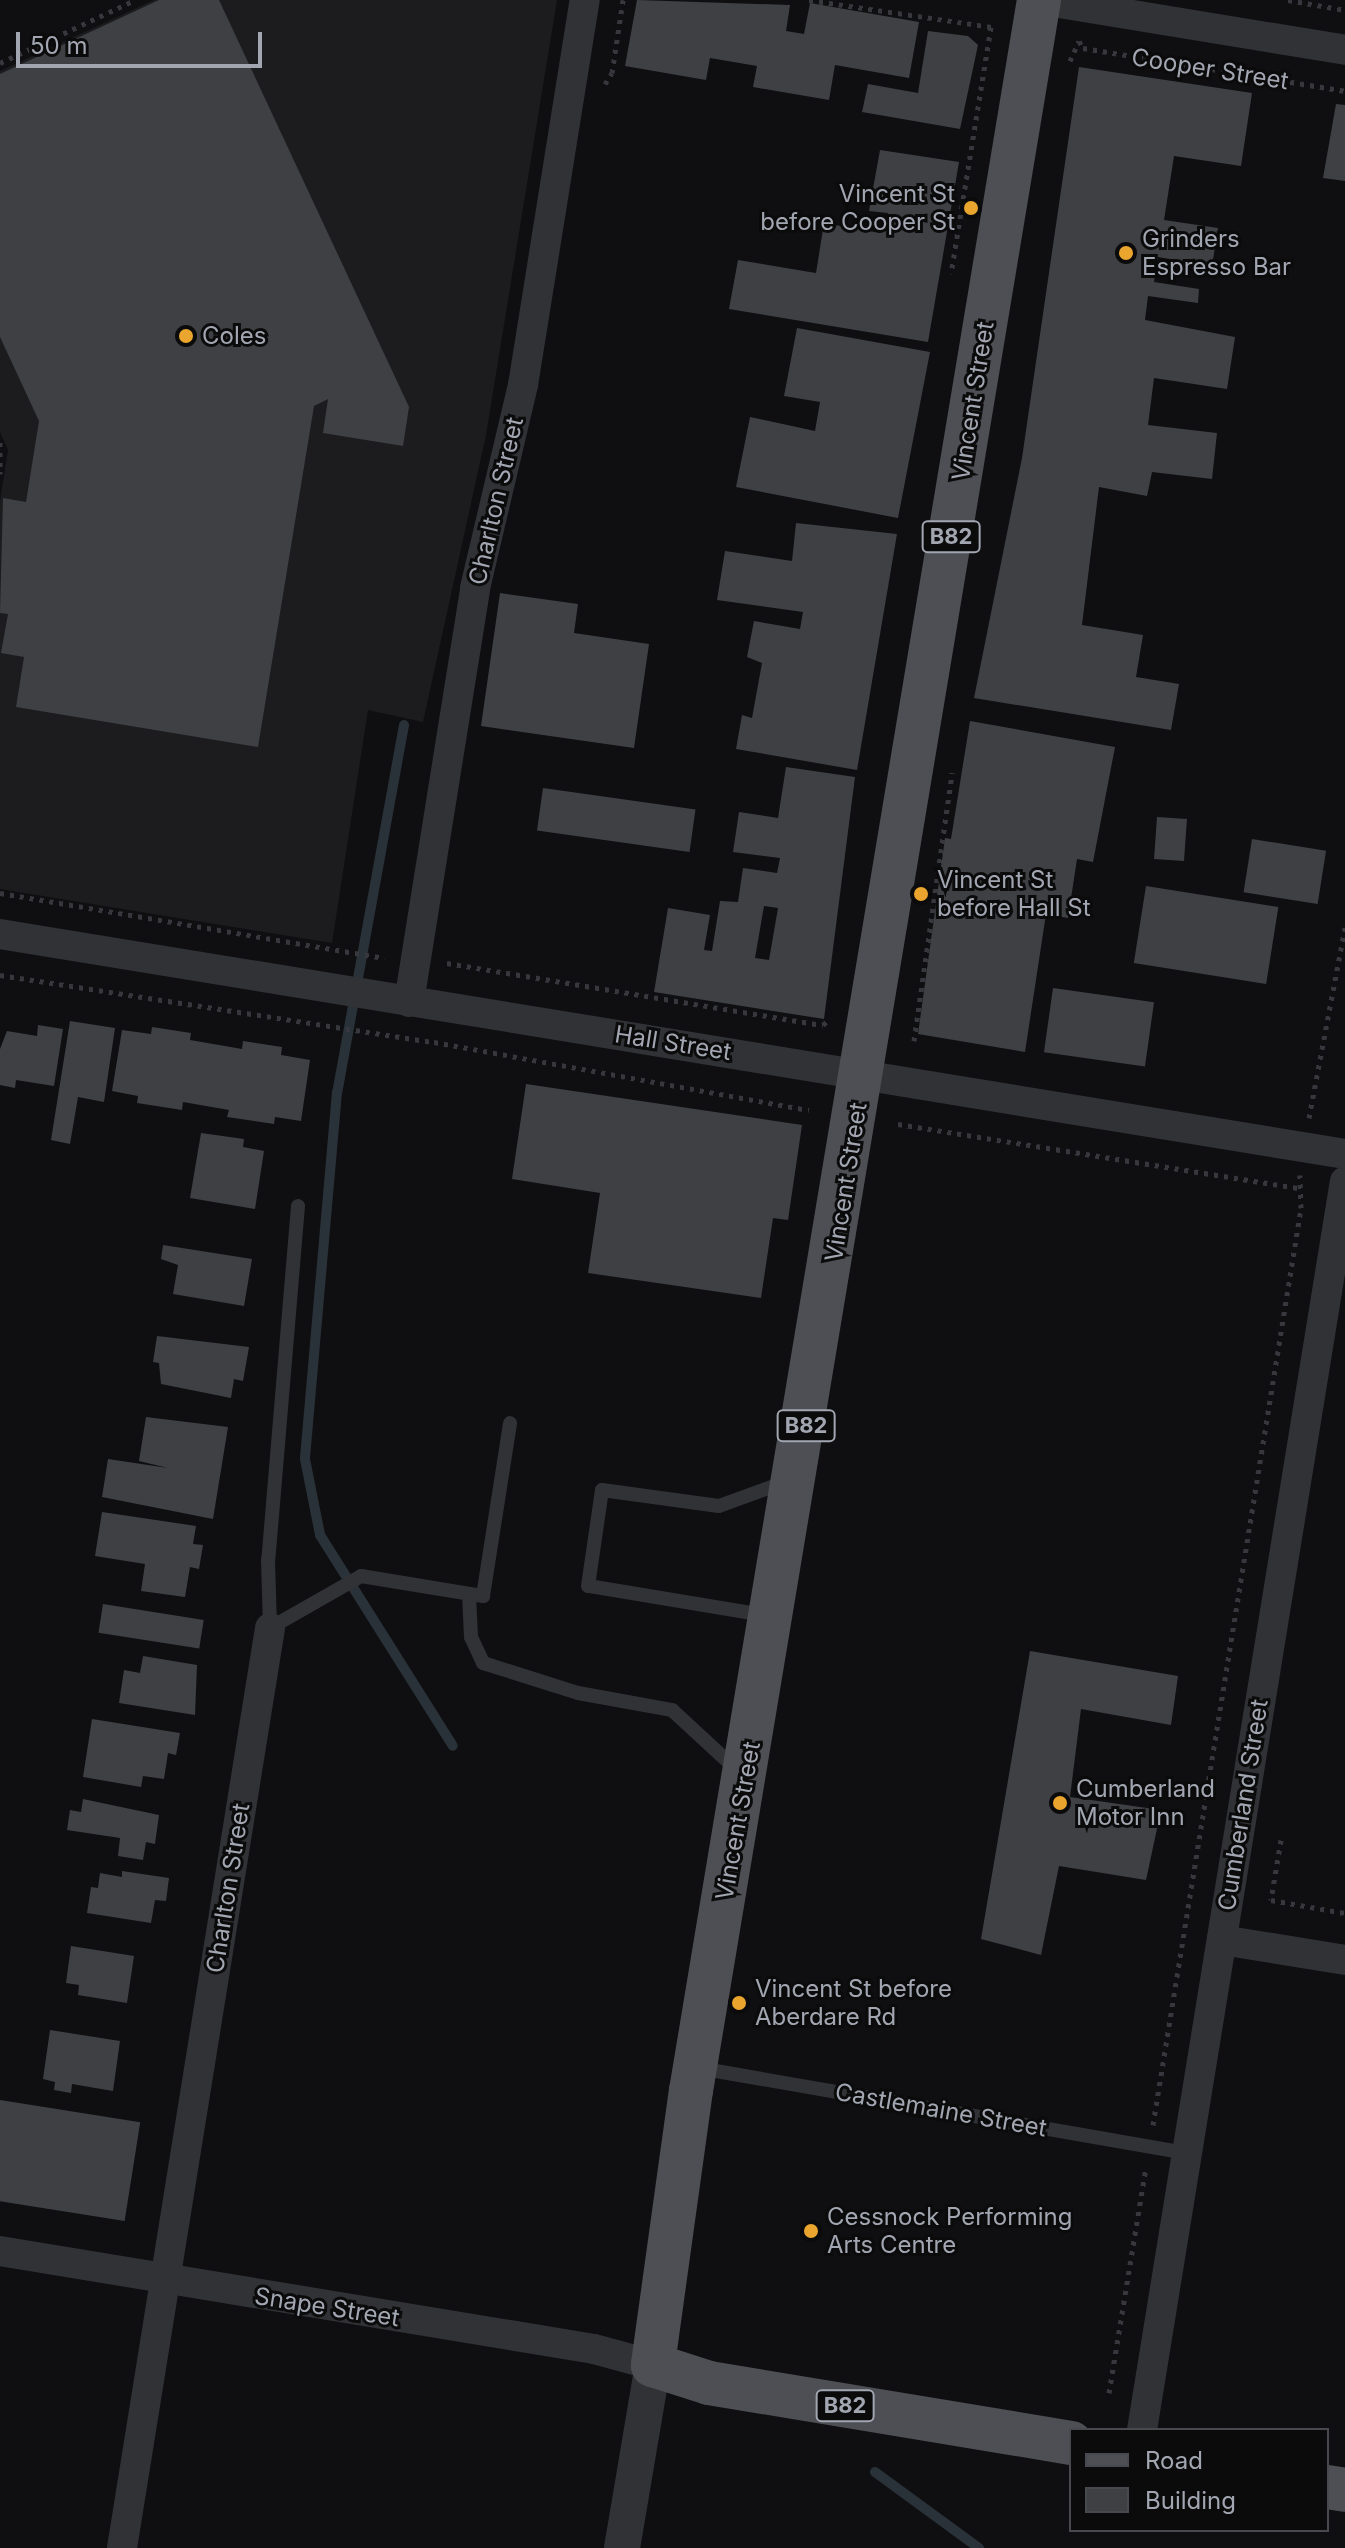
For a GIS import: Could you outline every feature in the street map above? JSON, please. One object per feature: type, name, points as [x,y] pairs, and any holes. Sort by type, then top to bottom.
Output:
[{"type":"main road","name":"Vincent Street","points":[[653,2365],[695,2067],[774,1617],[1040,0]]},
{"type":"main road","name":"B82","points":[[653,2365],[709,2383],[1069,2443]]},
{"type":"street","name":"Charlton Street","points":[[409,1002],[475,588],[522,389],[585,0]]},
{"type":"street","name":"Cooper Street","points":[[1040,0],[1345,50]]},
{"type":"street","name":"Hall Street","points":[[0,934],[1345,1154]]},
{"type":"street","name":"Cumberland Street","points":[[1142,2428],[1345,1181]]},
{"type":"street","name":"Charlton Street","points":[[122,2548],[270,1628]]},
{"type":"street","points":[[1222,1940],[1345,1960]]},
{"type":"street","name":"Snape Street","points":[[0,2251],[165,2281],[594,2349],[653,2365]]},
{"type":"street","points":[[622,2548],[653,2365]]},
{"type":"lane","points":[[298,1206],[268,1560],[270,1628],[354,1578],[374,1576],[483,1596],[510,1423]]},
{"type":"lane","points":[[774,1617],[588,1586],[602,1490],[719,1506],[797,1478]]},
{"type":"lane","points":[[469,1594],[471,1637],[483,1663],[578,1693],[672,1710],[746,1778]]},
{"type":"lane","name":"Castlemaine Street","points":[[695,2067],[1187,2153]]},
{"type":"path","points":[[0,63],[135,0]]},
{"type":"path","points":[[809,0],[991,27]]},
{"type":"path","points":[[1288,0],[1345,10]]},
{"type":"path","name":"Cooper Street","points":[[1079,41],[1083,48],[1345,91]]},
{"type":"path","points":[[0,442],[0,474]]},
{"type":"path","name":"Hall Street","points":[[0,893],[374,957],[823,1025]]},
{"type":"path","points":[[1310,1111],[1345,927]]},
{"type":"path","name":"Hall Street","points":[[0,975],[364,1031],[809,1110]]},
{"type":"path","name":"Cumberland Street","points":[[898,1124],[1298,1188],[1301,1208],[1196,1858]]},
{"type":"path","points":[[1281,1840],[1271,1900],[1345,1913]]},
{"type":"shaded area","points":[[154,0],[557,0],[486,435],[423,722],[368,710],[332,943],[0,889],[0,501],[8,450],[0,432],[0,71]]},
{"type":"building","points":[[159,0],[219,0],[409,407],[403,446],[323,433],[328,399],[314,406],[258,747],[16,707],[24,657],[1,653],[8,614],[0,613],[3,498],[26,502],[39,421],[0,337],[0,74]]},
{"type":"building","points":[[637,0],[790,5],[786,31],[804,34],[810,3],[919,22],[909,78],[835,65],[829,100],[753,87],[757,66],[710,58],[706,80],[625,66]]},
{"type":"building","points":[[928,31],[968,36],[978,45],[960,129],[862,112],[868,84],[918,93]]},
{"type":"building","points":[[1079,67],[1252,93],[1241,166],[1174,156],[1164,220],[1218,228],[1212,266],[1158,257],[1154,282],[1199,289],[1198,303],[1148,296],[1145,320],[1235,337],[1227,389],[1154,378],[1148,425],[1217,433],[1212,479],[1152,472],[1147,496],[1099,487],[1082,625],[1143,635],[1136,677],[1179,684],[1171,730],[974,698],[1022,458]]},
{"type":"building","points":[[1336,104],[1345,105],[1345,181],[1323,178]]},
{"type":"building","points":[[880,150],[959,162],[928,342],[729,309],[738,260],[816,273],[824,223],[880,233],[888,213],[869,211]]},
{"type":"building","points":[[797,328],[930,352],[898,518],[736,487],[750,417],[815,431],[820,402],[784,396]]},
{"type":"building","points":[[796,523],[897,534],[857,770],[736,749],[742,715],[752,718],[762,663],[747,657],[754,621],[800,629],[803,612],[717,600],[725,551],[792,561]]},
{"type":"building","points":[[500,593],[578,604],[574,633],[649,644],[634,748],[481,726]]},
{"type":"building","points":[[970,721],[1115,747],[1093,862],[1077,859],[1068,918],[1046,914],[1025,1052],[918,1034],[945,838],[951,839]]},
{"type":"building","points":[[786,767],[855,777],[824,1019],[654,992],[668,908],[710,915],[704,950],[712,951],[720,901],[738,902],[743,868],[777,873],[780,858],[733,852],[739,812],[778,818]],"holes":[[[764,906],[778,908],[769,960],[755,958]]]},
{"type":"building","points":[[543,788],[696,809],[690,852],[537,831]]},
{"type":"building","points":[[1157,817],[1187,819],[1184,861],[1154,859]]},
{"type":"building","points":[[1252,839],[1326,851],[1318,904],[1244,892]]},
{"type":"building","points":[[1146,886],[1278,907],[1266,984],[1134,963]]},
{"type":"building","points":[[1053,988],[1154,1002],[1145,1067],[1044,1052]]},
{"type":"building","points":[[70,1021],[115,1028],[104,1102],[78,1097],[70,1144],[51,1140]]},
{"type":"building","points":[[38,1025],[63,1029],[54,1086],[16,1080],[15,1088],[0,1085],[0,1049],[7,1031],[37,1036]]},
{"type":"building","points":[[152,1027],[191,1033],[190,1040],[242,1049],[243,1041],[282,1047],[281,1055],[310,1060],[301,1121],[275,1117],[274,1124],[227,1117],[229,1110],[183,1102],[182,1110],[137,1103],[138,1096],[112,1091],[122,1030],[151,1034]]},
{"type":"building","points":[[526,1084],[802,1125],[788,1220],[773,1218],[761,1298],[588,1273],[600,1193],[512,1179]]},
{"type":"building","points":[[201,1133],[244,1139],[243,1147],[264,1151],[255,1209],[190,1198]]},
{"type":"building","points":[[163,1245],[252,1259],[244,1306],[173,1294],[178,1265],[161,1259]]},
{"type":"building","points":[[157,1336],[249,1347],[243,1381],[234,1379],[231,1398],[161,1384],[159,1363],[153,1362]]},
{"type":"building","points":[[146,1417],[228,1427],[213,1519],[102,1497],[108,1459],[168,1468],[139,1461]]},
{"type":"building","points":[[102,1512],[196,1526],[193,1544],[203,1545],[199,1569],[190,1567],[185,1597],[141,1591],[145,1564],[95,1556]]},
{"type":"building","points":[[103,1604],[204,1620],[199,1649],[98,1633]]},
{"type":"building","name":"Cumberland Motor Inn","points":[[1030,1651],[1178,1676],[1171,1725],[1081,1709],[1070,1797],[1161,1810],[1146,1880],[1059,1866],[1041,1955],[981,1939]]},
{"type":"building","points":[[143,1656],[197,1665],[195,1715],[119,1703],[124,1670],[140,1673]]},
{"type":"building","points":[[92,1719],[180,1733],[176,1755],[168,1753],[164,1779],[143,1776],[141,1787],[83,1777]]},
{"type":"building","points":[[83,1799],[159,1815],[155,1844],[146,1842],[143,1860],[118,1856],[120,1838],[67,1830],[70,1810],[81,1812]]},
{"type":"building","points":[[122,1871],[169,1878],[166,1901],[155,1900],[151,1923],[87,1913],[91,1887],[98,1888],[100,1873],[122,1877]]},
{"type":"building","points":[[71,1946],[134,1956],[127,2003],[78,1995],[79,1985],[66,1983]]},
{"type":"building","points":[[50,2030],[120,2041],[113,2091],[72,2084],[71,2093],[54,2090],[55,2082],[43,2079]]},
{"type":"building","points":[[0,2100],[140,2122],[125,2221],[0,2201]]},
{"type":"waterway","points":[[404,725],[337,1092],[305,1459],[320,1535],[453,1746]]},
{"type":"waterway","points":[[875,2472],[979,2548]]},
{"type":"place","name":"Vincent St before Cooper St","points":[[971,208]]},
{"type":"place","name":"Grinders Espresso Bar","points":[[1126,253]]},
{"type":"place","name":"Coles","points":[[186,336]]},
{"type":"place","name":"Vincent St before Hall St","points":[[921,894]]},
{"type":"place","name":"Cumberland Motor Inn","points":[[1060,1803]]},
{"type":"place","name":"Vincent St before Aberdare Rd","points":[[739,2003]]},
{"type":"place","name":"Cessnock Performing Arts Centre","points":[[811,2231]]}]
